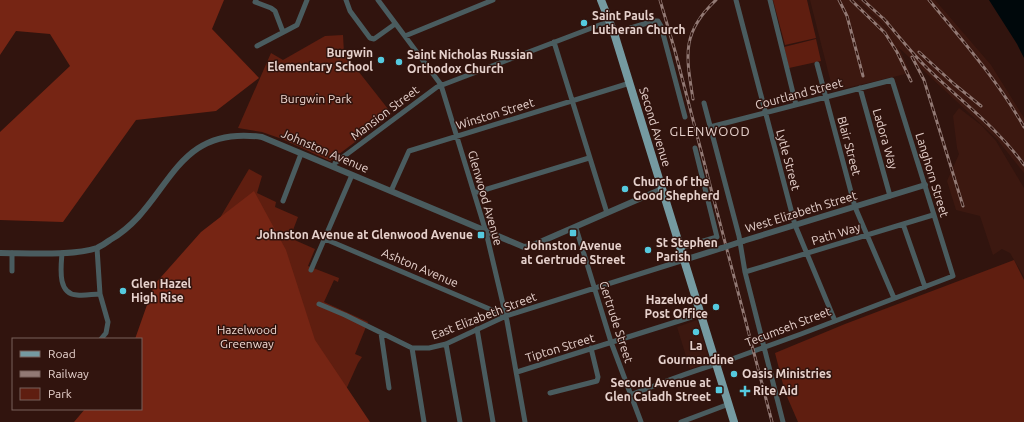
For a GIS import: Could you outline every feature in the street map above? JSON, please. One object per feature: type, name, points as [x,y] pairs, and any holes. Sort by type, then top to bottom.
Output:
[{"type":"main road","name":"Second Avenue","points":[[601,0],[614,33],[734,422]]},
{"type":"street","points":[[257,46],[297,25],[307,0]]},
{"type":"street","points":[[345,0],[350,11],[370,38],[376,38],[395,24]]},
{"type":"street","name":"Glenwood Avenue","points":[[378,0],[440,82],[486,232],[506,316],[526,422]]},
{"type":"street","points":[[405,36],[493,0]]},
{"type":"street","name":"Lytle Street","points":[[736,0],[795,225],[835,321]]},
{"type":"street","points":[[770,0],[796,105]]},
{"type":"street","points":[[256,1],[275,11],[283,32]]},
{"type":"street","name":"Mansion Street","points":[[334,167],[337,162],[441,85],[610,21]]},
{"type":"street","points":[[614,33],[654,21],[658,22],[661,26],[685,117]]},
{"type":"street","points":[[554,42],[607,213]]},
{"type":"street","name":"Blair Street","points":[[817,64],[855,207],[894,298]]},
{"type":"street","name":"Courtland Street","points":[[710,127],[892,80]]},
{"type":"street","name":"Langhorn Street","points":[[892,80],[953,276]]},
{"type":"street","name":"Winston Street","points":[[391,191],[409,151],[630,84]]},
{"type":"street","name":"Ladora Way","points":[[860,88],[890,196]]},
{"type":"street","points":[[704,103],[739,236],[745,272],[783,422]]},
{"type":"street","name":"Johnston Avenue","points":[[0,253],[62,253],[97,248],[119,234],[136,220],[182,160],[198,148],[218,139],[234,135],[262,137],[352,176],[527,248],[576,228],[662,189]]},
{"type":"street","points":[[680,248],[718,237],[695,148]]},
{"type":"street","points":[[283,200],[301,154]]},
{"type":"street","points":[[474,193],[589,158]]},
{"type":"street","points":[[311,270],[352,176]]},
{"type":"street","name":"West Elizabeth Street","points":[[684,260],[925,185]]},
{"type":"street","name":"Path Way","points":[[745,272],[933,215]]},
{"type":"street","points":[[903,224],[925,286]]},
{"type":"street","name":"Gertrude Street","points":[[576,228],[611,342],[641,422]]},
{"type":"street","name":"Ashton Avenue","points":[[325,239],[506,316]]},
{"type":"street","points":[[97,248],[100,294],[108,322],[106,333],[102,338]]},
{"type":"street","points":[[12,253],[12,271]]},
{"type":"street","points":[[62,253],[61,279],[67,291],[78,295],[100,294]]},
{"type":"street","name":"East Elizabeth Street","points":[[319,304],[346,315],[412,348],[429,348],[446,344],[506,316],[684,260]]},
{"type":"street","name":"Tecumseh Street","points":[[630,395],[690,372],[717,364],[835,321],[953,276]]},
{"type":"street","name":"Tipton Street","points":[[517,372],[701,314]]},
{"type":"street","points":[[477,330],[493,422]]},
{"type":"street","points":[[381,333],[389,388]]},
{"type":"street","points":[[446,344],[460,422]]},
{"type":"street","points":[[412,348],[424,422]]},
{"type":"street","points":[[550,394],[597,381],[598,377],[591,348]]},
{"type":"street","points":[[681,422],[729,404]]},
{"type":"shaded area","points":[[810,0],[855,0],[886,28],[901,52],[910,73],[833,91]]},
{"type":"shaded area","points":[[857,0],[935,0],[991,65],[1024,118],[1024,173],[996,138],[897,46],[887,28]]},
{"type":"shaded area","points":[[989,0],[1024,0],[1024,58],[1017,44]]},
{"type":"shaded area","points":[[959,108],[981,125],[996,141],[1024,188],[1024,277],[1010,253],[1002,249],[993,255],[980,216],[956,210],[947,181],[959,154],[953,116]]},
{"type":"shaded area","points":[[697,320],[710,362],[690,369],[677,327]]},
{"type":"green space","points":[[0,0],[224,0],[212,29],[259,78],[216,111],[136,120],[63,222],[0,220],[0,132],[70,66],[50,34],[16,31],[0,55]]},
{"type":"green space","points":[[773,0],[807,0],[816,38],[785,45]]},
{"type":"green space","name":"Burgwin Park","points":[[343,35],[344,53],[392,114],[330,161],[282,139],[262,132],[238,128],[271,53],[283,60],[325,36]]},
{"type":"green space","points":[[816,39],[821,61],[789,68],[784,47]]},
{"type":"green space","name":"Hazelwood Greenway","points":[[249,169],[262,176],[257,193],[276,202],[275,207],[298,217],[290,238],[315,249],[308,266],[339,278],[338,282],[334,280],[324,302],[368,322],[355,354],[362,357],[339,405],[99,422],[142,410],[142,349]]},
{"type":"green space","name":"Hazelwood Greenway","points":[[254,191],[286,250],[315,340],[370,422],[74,422],[84,410],[142,410],[142,338],[135,338],[154,285],[201,232]]},
{"type":"green space","points":[[1014,260],[1024,280],[1024,422],[798,422],[785,392],[775,353],[845,324]]},
{"type":"railway","points":[[660,0],[675,51],[772,422]]},
{"type":"railway","points":[[693,99],[688,57],[691,34],[705,12],[716,0]]},
{"type":"railway","points":[[839,0],[847,16],[863,76]]},
{"type":"railway","points":[[851,0],[885,33],[897,52],[911,81]]},
{"type":"railway","points":[[863,0],[887,22]]},
{"type":"railway","points":[[929,0],[991,77],[1024,127]]},
{"type":"railway","points":[[883,18],[919,60],[990,126],[1024,165]]},
{"type":"railway","points":[[919,52],[981,106]]},
{"type":"railway","points":[[912,57],[924,80],[963,206]]},
{"type":"place","name":"Saint Pauls Lutheran Church","points":[[584,23]]},
{"type":"place","name":"Burgwin Elementary School","points":[[381,60]]},
{"type":"place","name":"Saint Nicholas Russian Orthodox Church","points":[[399,62]]},
{"type":"place","name":"Church of the Good Shepherd","points":[[625,189]]},
{"type":"place","name":"Johnston Avenue at Gertrude Street","points":[[573,233]]},
{"type":"place","name":"Johnston Avenue at Glenwood Avenue","points":[[481,235]]},
{"type":"place","name":"St Stephen Parish","points":[[648,250]]},
{"type":"place","name":"Glen Hazel High Rise","points":[[123,291]]},
{"type":"place","name":"Hazelwood Post Office","points":[[716,307]]},
{"type":"place","name":"La Gourmandine","points":[[696,332]]},
{"type":"place","name":"Oasis Ministries","points":[[734,374]]},
{"type":"place","name":"Second Avenue at Glen Caladh Street","points":[[719,390]]},
{"type":"place","name":"Rite Aid","points":[[745,391]]},
{"type":"district","name":"GLENWOOD","points":[[710,131]]}]
